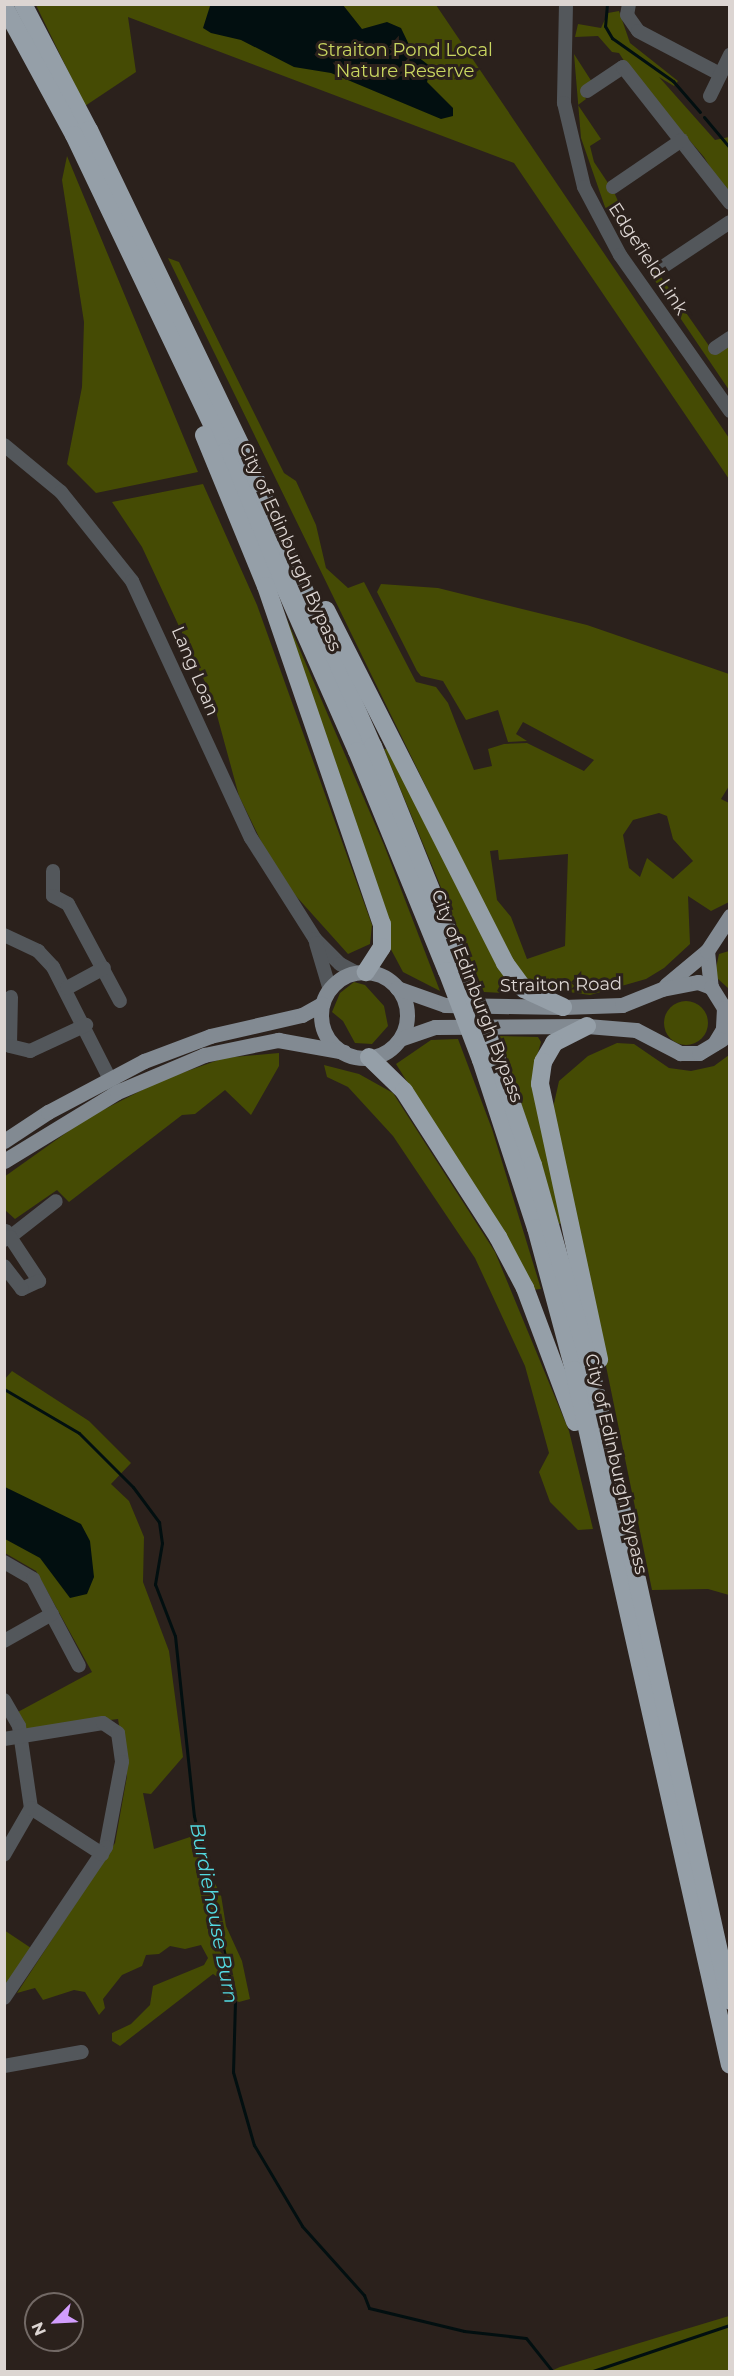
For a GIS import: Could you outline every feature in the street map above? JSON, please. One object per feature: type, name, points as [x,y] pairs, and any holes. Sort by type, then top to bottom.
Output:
[{"type":"highway","name":"City of Edinburgh Bypass","points":[[23,4],[135,222],[268,506],[455,971],[489,1062],[572,1298],[657,1667],[729,2001]]},
{"type":"highway","name":"City of Edinburgh Bypass","points":[[4,6],[117,224],[287,590],[455,971]]},
{"type":"highway","points":[[117,224],[266,586],[374,898],[384,937],[379,956],[361,972]]},
{"type":"highway","points":[[268,506],[399,750],[505,963],[524,989],[563,1007]]},
{"type":"highway","points":[[587,1026],[554,1043],[543,1062],[540,1084],[584,1279],[657,1667]]},
{"type":"highway","points":[[369,1057],[404,1091],[498,1237],[525,1288],[578,1431],[629,1618]]},
{"type":"highway","name":"City of Edinburgh Bypass","points":[[489,1062],[554,1295],[729,2065]]},
{"type":"main road","points":[[662,989],[707,951],[729,916]]},
{"type":"main road","points":[[707,951],[725,1021],[714,1044]]},
{"type":"main road","points":[[344,1052],[326,1034],[322,1004],[329,987],[361,972],[397,988],[406,1014],[400,1039]]},
{"type":"main road","name":"Straiton Road","points":[[397,988],[446,1005],[563,1007],[622,1005],[662,989],[698,982],[720,995]]},
{"type":"main road","points":[[4,1141],[113,1085],[183,1045],[302,1015],[322,1004]]},
{"type":"main road","points":[[4,1161],[113,1085],[204,1055],[261,1042],[306,1043],[369,1057],[400,1039],[435,1026],[587,1026],[636,1030],[680,1053],[699,1053],[729,1036]]},
{"type":"street","name":"Edgefield Link","points":[[566,4],[564,104],[584,187],[620,255],[729,411]]},
{"type":"street","points":[[629,4],[627,15],[638,31],[722,80]]},
{"type":"street","points":[[710,96],[722,80],[729,55]]},
{"type":"street","points":[[587,91],[619,62],[729,203]]},
{"type":"street","points":[[613,187],[682,140]]},
{"type":"street","points":[[664,266],[729,222]]},
{"type":"street","points":[[715,348],[729,338]]},
{"type":"street","name":"Lang Loan","points":[[4,445],[61,492],[132,581],[163,640],[234,807],[315,939],[340,964],[361,972]]},
{"type":"street","points":[[53,871],[52,896],[68,904],[120,1001]]},
{"type":"street","points":[[4,935],[38,951],[67,988],[113,1085]]},
{"type":"street","name":"Lang Loan","points":[[315,939],[329,987]]},
{"type":"street","points":[[67,988],[104,968]]},
{"type":"street","points":[[11,997],[10,1046],[30,1051],[86,1026]]},
{"type":"street","points":[[4,1266],[22,1289],[39,1281],[6,1235],[56,1201]]},
{"type":"street","points":[[4,1562],[33,1579],[79,1666]]},
{"type":"street","points":[[4,1641],[52,1614]]},
{"type":"street","points":[[4,1700],[21,1736],[31,1808],[4,1855]]},
{"type":"street","points":[[4,1739],[103,1723],[111,1725],[121,1746],[122,1772],[111,1835],[102,1854],[4,1998]]},
{"type":"street","points":[[31,1808],[102,1854]]},
{"type":"street","points":[[4,2066],[82,2052]]},
{"type":"green space","name":"Straiton Pond Local Nature Reserve","points":[[36,5],[436,5],[729,438],[729,479],[514,163],[128,17],[136,72],[85,106]]},
{"type":"green space","points":[[619,11],[630,43],[678,81],[674,86],[659,77],[715,140],[729,137],[729,198],[704,157],[635,78],[619,53],[612,52],[598,36],[575,37],[578,24],[601,28],[608,13]]},
{"type":"green space","points":[[574,54],[592,82],[581,90],[586,99],[578,105]]},
{"type":"green space","points":[[578,105],[601,139],[590,146],[594,162],[614,192],[634,238],[714,353],[729,347],[729,390],[605,207],[581,138]]},
{"type":"green space","points":[[67,156],[198,472],[96,493],[67,464],[82,387],[84,322],[62,180]]},
{"type":"green space","points":[[168,258],[179,262],[284,473],[296,481],[316,525],[326,568],[348,588],[364,582],[416,682],[436,687],[448,703],[474,770],[492,766],[488,749],[504,744],[527,743],[584,771],[594,760],[523,722],[516,734],[527,741],[508,742],[498,710],[466,720],[443,681],[421,676],[417,671],[377,592],[381,584],[438,588],[587,625],[729,674],[729,786],[721,799],[729,803],[729,902],[711,911],[688,896],[690,944],[664,968],[646,979],[590,995],[554,990],[532,980],[527,982],[510,959]],"holes":[[[659,813],[667,816],[673,839],[693,861],[673,879],[647,858],[640,877],[629,868],[623,835],[633,820]],[[498,850],[499,860],[568,854],[565,946],[527,959],[511,917],[497,900],[490,851]]]},
{"type":"green space","points":[[203,484],[257,605],[372,925],[370,944],[348,954],[278,876],[239,796],[212,697],[142,547],[112,502]]},
{"type":"green space","points":[[287,620],[384,845],[440,991],[403,972],[387,942],[283,622]]},
{"type":"green space","points":[[384,749],[389,749],[453,871],[508,984],[503,993],[484,992]]},
{"type":"green space","points":[[729,951],[729,989],[717,978],[716,968],[719,954]]},
{"type":"green space","points":[[354,982],[365,985],[384,1006],[388,1026],[372,1044],[355,1043],[343,1021],[332,1012],[340,993]]},
{"type":"green space","points":[[686,1001],[701,1008],[708,1023],[701,1038],[686,1045],[671,1038],[664,1023],[671,1008]]},
{"type":"green space","points":[[500,1036],[538,1037],[541,1042],[534,1067],[566,1222],[559,1224]]},
{"type":"green space","points":[[458,1039],[492,1129],[541,1289],[530,1290],[508,1243],[396,1064],[431,1040]]},
{"type":"green space","points":[[617,1043],[634,1044],[669,1068],[691,1071],[714,1066],[729,1055],[729,1595],[708,1589],[652,1590],[553,1108],[559,1081],[588,1056]]},
{"type":"green space","points":[[279,1053],[279,1066],[251,1115],[225,1090],[195,1114],[182,1115],[69,1202],[57,1190],[15,1219],[5,1210],[4,1177],[87,1118],[162,1080],[224,1058]]},
{"type":"green space","points":[[324,1065],[359,1074],[393,1093],[495,1252],[569,1431],[593,1529],[578,1530],[550,1502],[539,1472],[549,1453],[525,1366],[475,1258],[393,1136],[348,1087],[327,1077]]},
{"type":"green space","points":[[12,1371],[89,1421],[131,1463],[111,1484],[129,1501],[144,1537],[143,1582],[169,1651],[183,1757],[151,1794],[143,1793],[154,1849],[190,1837],[221,1895],[226,1926],[242,1961],[250,1999],[239,2002],[222,1994],[219,1978],[213,1974],[120,2046],[112,2041],[112,2033],[131,2024],[150,2005],[153,1986],[204,1965],[208,1958],[201,1945],[185,1949],[170,1946],[159,1954],[146,1955],[142,1966],[122,1975],[103,1999],[105,2008],[99,2015],[85,1992],[74,1990],[43,2000],[35,1988],[17,1993],[115,1843],[127,1776],[118,1719],[23,1731],[16,1713],[92,1672],[36,1571],[5,1553],[4,1380]]},
{"type":"green space","points":[[4,1930],[31,1948],[7,1986],[4,1983]]},
{"type":"green space","points":[[729,2316],[729,2371],[551,2371],[560,2367]]},
{"type":"shaded area","points":[[206,5],[343,5],[362,29],[387,22],[401,28],[413,53],[431,67],[427,82],[453,108],[453,116],[441,119],[331,73],[294,67],[241,40],[211,33],[203,28],[210,6]]},
{"type":"shaded area","points":[[5,1487],[81,1524],[90,1541],[94,1577],[87,1594],[70,1598],[40,1558],[5,1539]]},
{"type":"waterway","points":[[607,4],[605,26],[612,38],[673,81],[700,112]]},
{"type":"waterway","points":[[704,117],[730,148]]},
{"type":"waterway","name":"Burdiehouse Burn","points":[[4,1389],[79,1433],[133,1487],[159,1522],[162,1543],[155,1584],[175,1636],[194,1816],[235,2001],[233,2072],[254,2145],[302,2226],[364,2295],[369,2308],[464,2331],[526,2338],[553,2372]]},
{"type":"waterway","points":[[590,2372],[730,2325]]}]
